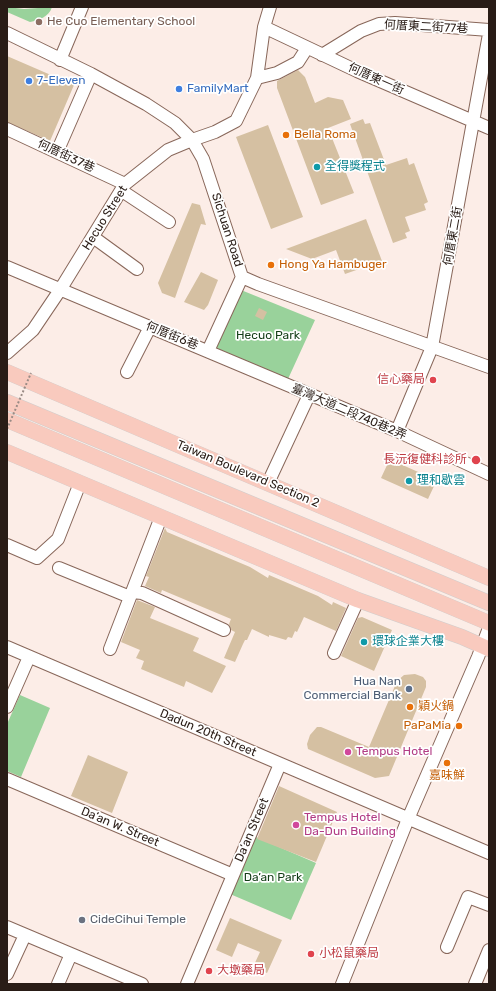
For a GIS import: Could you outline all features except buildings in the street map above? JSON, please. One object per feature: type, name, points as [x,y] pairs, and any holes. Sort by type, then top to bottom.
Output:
[{"type":"main road","name":"Taiwan Boulevard Section 2","points":[[7,372],[489,578]]},
{"type":"main road","points":[[7,402],[489,603]]},
{"type":"main road","points":[[7,420],[489,623]]},
{"type":"main road","points":[[7,452],[358,600],[486,647]]},
{"type":"street","points":[[60,60],[82,7]]},
{"type":"street","name":"Hecuo Street","points":[[7,353],[32,330],[60,290],[124,188],[168,150],[215,132],[236,121],[257,78],[264,27],[270,7]]},
{"type":"street","name":"何厝東二街77巷","points":[[322,55],[361,31],[379,24],[395,23],[489,30]]},
{"type":"street","name":"何厝東一街","points":[[264,27],[322,55],[489,128]]},
{"type":"street","name":"Sichuan Road","points":[[7,33],[90,74],[152,108],[175,123],[192,140],[203,158],[242,276],[258,284],[489,367]]},
{"type":"street","name":"何厝東二街","points":[[397,431],[432,347],[489,34]]},
{"type":"street","points":[[257,78],[277,73],[298,62],[307,48]]},
{"type":"street","points":[[57,152],[90,74]]},
{"type":"street","name":"何厝街37巷","points":[[7,129],[57,152],[124,188],[169,222]]},
{"type":"street","points":[[93,237],[138,269]]},
{"type":"street","name":"何厝街6巷","points":[[7,267],[208,351],[242,276]]},
{"type":"street","points":[[127,372],[150,327]]},
{"type":"street","name":"臺灣大道二段740巷2弄","points":[[208,351],[397,431],[489,474]]},
{"type":"street","points":[[268,483],[309,395]]},
{"type":"street","points":[[7,545],[37,558],[58,539],[80,483]]},
{"type":"street","points":[[110,649],[161,517]]},
{"type":"street","points":[[58,568],[131,594],[142,593],[224,630]]},
{"type":"street","points":[[334,653],[358,600]]},
{"type":"street","points":[[342,984],[408,819],[486,647],[489,628]]},
{"type":"street","name":"Dadun 20th Street","points":[[7,647],[489,853]]},
{"type":"street","points":[[7,707],[29,657]]},
{"type":"street","name":"Da’an Street","points":[[187,984],[280,764]]},
{"type":"street","name":"Da’an W. Street","points":[[7,778],[233,875]]},
{"type":"street","points":[[447,947],[468,896],[489,905]]},
{"type":"street","points":[[7,927],[142,984]]},
{"type":"street","points":[[7,974],[25,935]]},
{"type":"street","points":[[475,984],[489,950]]},
{"type":"street","points":[[58,984],[71,954]]},
{"type":"path","points":[[7,429],[31,373]]},
{"type":"green space","points":[[7,7],[24,9],[52,7],[46,16],[30,22],[7,12]]},
{"type":"green space","name":"Hecuo Park","points":[[241,290],[315,320],[288,379],[214,347]]},
{"type":"green space","points":[[20,695],[50,708],[21,777],[7,771],[7,724]]},
{"type":"green space","name":"Da’an Park","points":[[256,837],[316,863],[291,920],[230,894]]},
{"type":"place","name":"He Cuo Elementary School","points":[[39,22]]},
{"type":"place","name":"7-Eleven","points":[[29,81]]},
{"type":"place","name":"FamilyMart","points":[[179,89]]},
{"type":"place","name":"Bella Roma","points":[[286,135]]},
{"type":"place","name":"全得獎程式","points":[[317,167]]},
{"type":"place","name":"Hong Ya Hambuger","points":[[271,265]]},
{"type":"place","name":"信心藥局","points":[[433,380]]},
{"type":"place","name":"長沅復健科診所","points":[[476,460]]},
{"type":"place","name":"理和歇雲","points":[[409,481]]},
{"type":"place","name":"環球企業大樓","points":[[364,642]]},
{"type":"place","name":"Hua Nan Commercial Bank","points":[[409,689]]},
{"type":"place","name":"穎火鍋","points":[[410,707]]},
{"type":"place","name":"PaPaMia","points":[[459,726]]},
{"type":"place","name":"Tempus Hotel","points":[[348,752]]},
{"type":"place","name":"嘉味鮮","points":[[447,763]]},
{"type":"place","name":"Tempus Hotel Da-Dun Building","points":[[296,825]]},
{"type":"place","name":"CideCihui Temple","points":[[82,920]]},
{"type":"place","name":"小松鼠藥局","points":[[311,954]]},
{"type":"place","name":"大墩藥局","points":[[209,971]]}]
